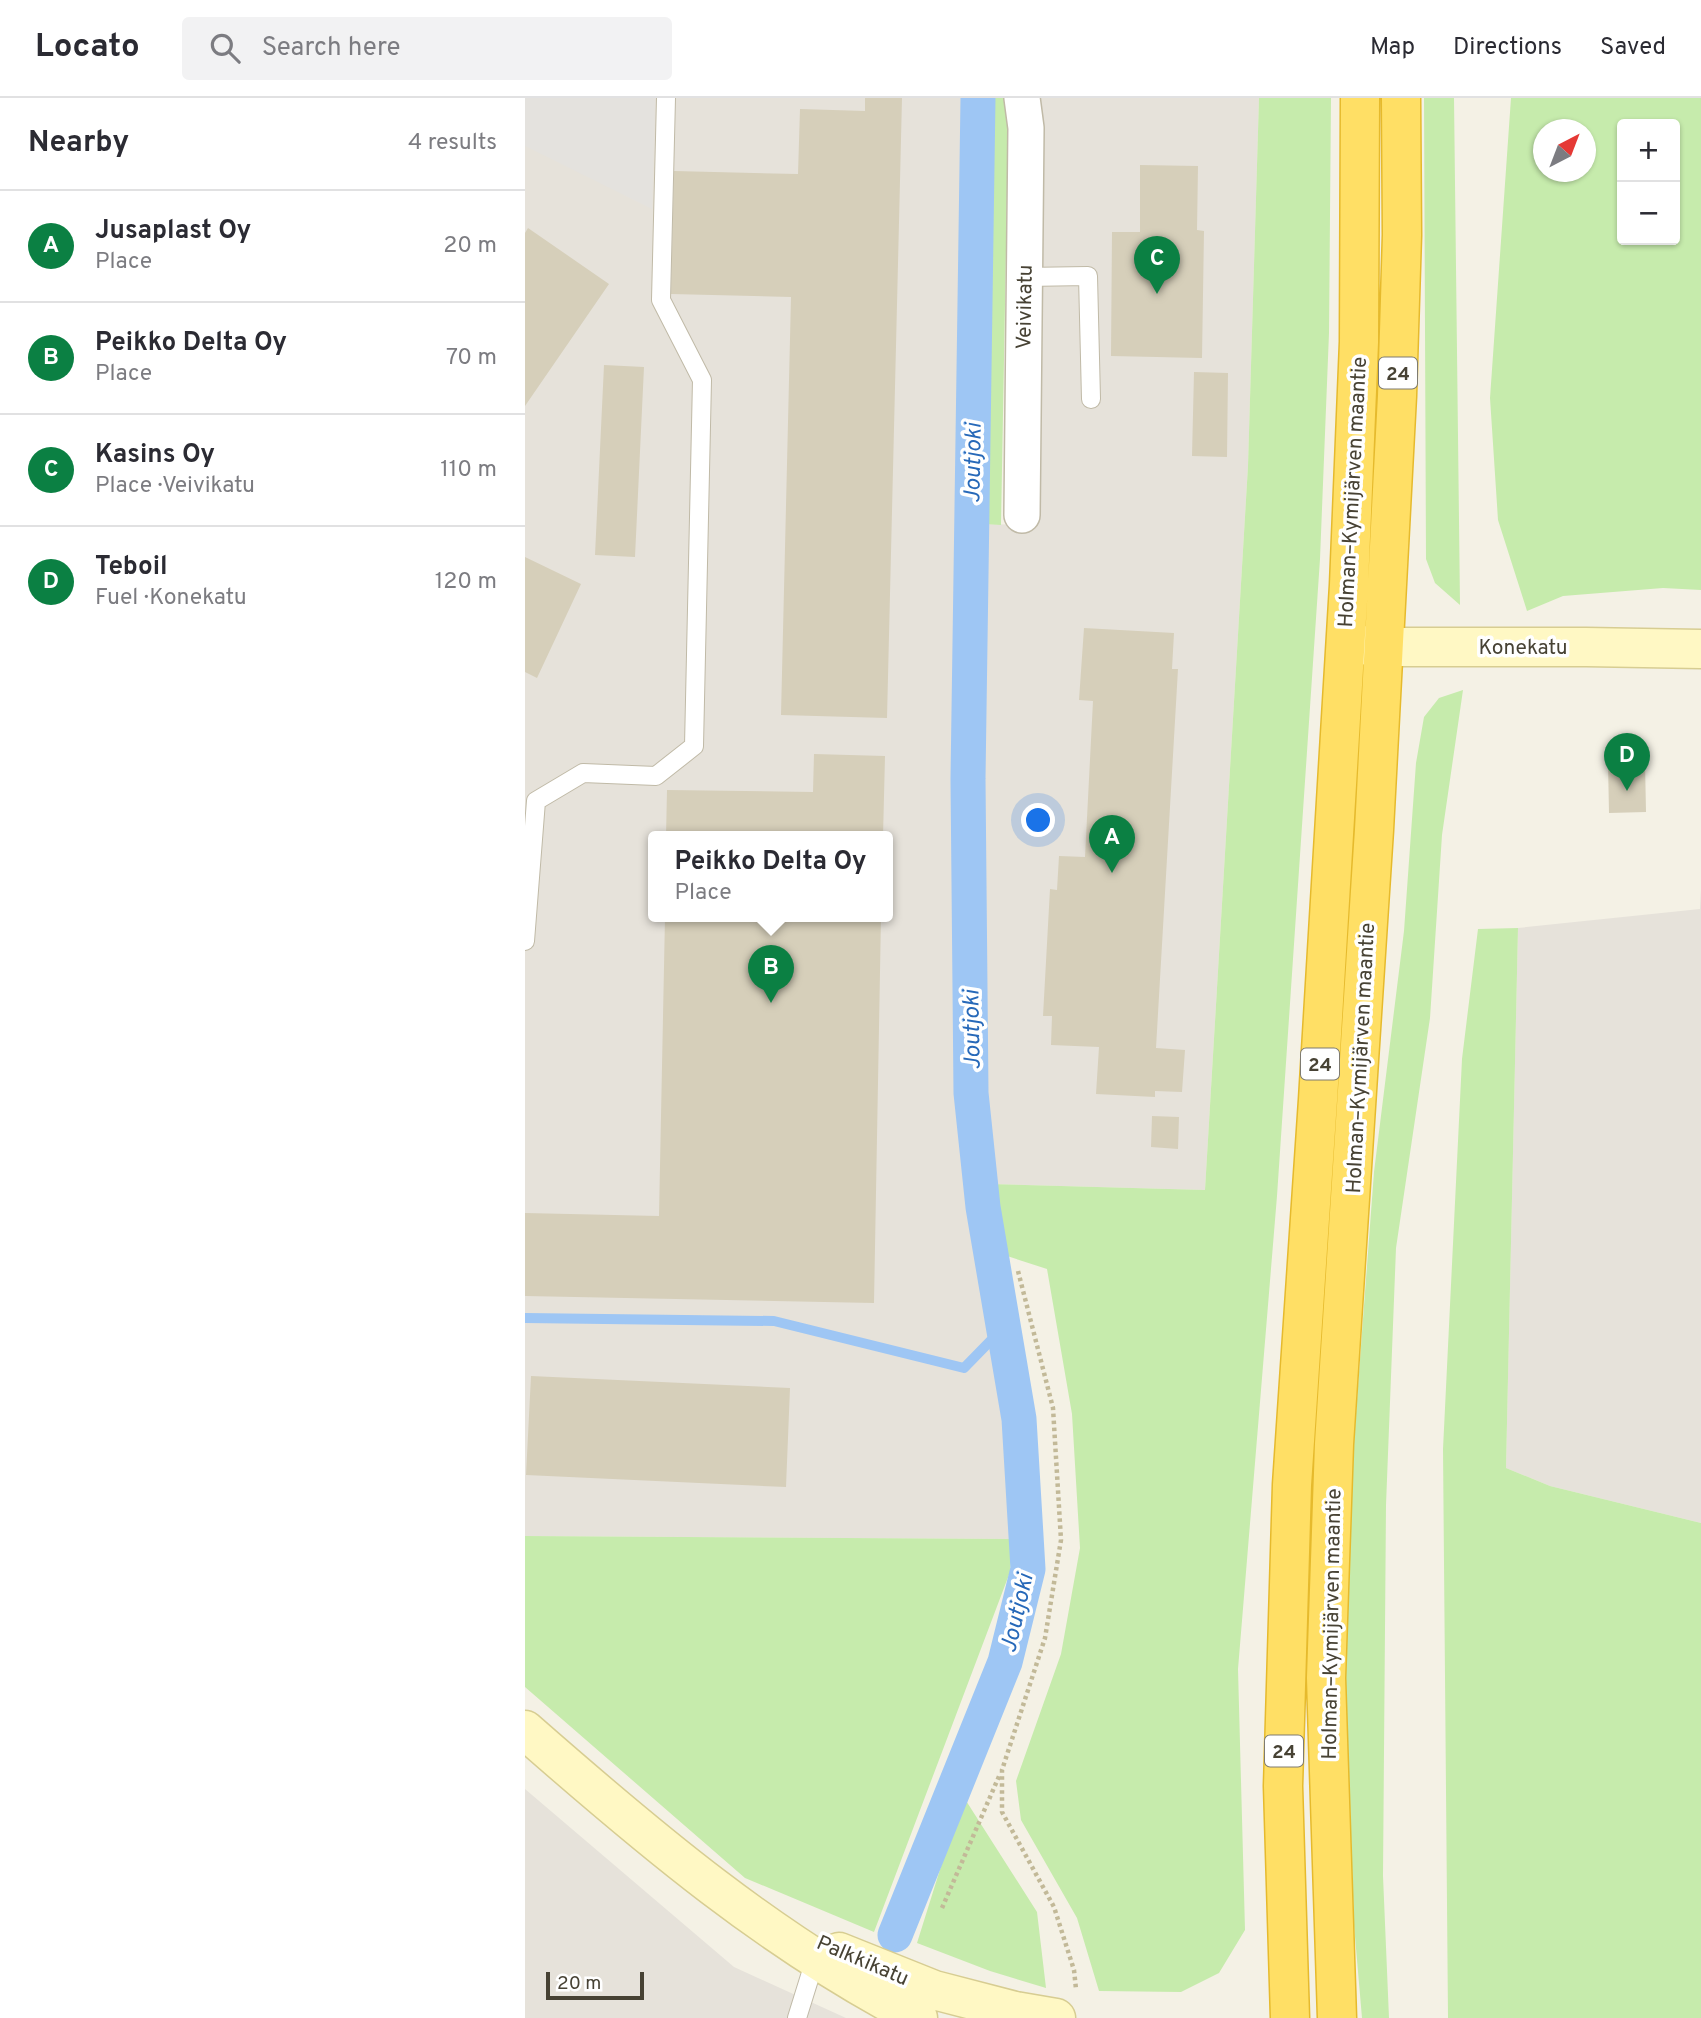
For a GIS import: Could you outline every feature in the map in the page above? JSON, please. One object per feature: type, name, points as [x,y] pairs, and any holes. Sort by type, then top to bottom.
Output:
[{"type":"highway","name":"Holman–Kymijärven maantie","points":[[1290,2018],[1283,1786],[1292,1485],[1345,643],[1359,342],[1360,98]]},
{"type":"highway","name":"Holman–Kymijärven maantie","points":[[1337,2018],[1326,1678],[1334,1444],[1353,1179],[1397,396],[1402,235],[1401,98]]},
{"type":"street","name":"Veivikatu","points":[[1022,98],[1026,128],[1022,515]]},
{"type":"street","name":"Konekatu","points":[[1345,643],[1383,647],[1701,649]]},
{"type":"street","name":"Palkkikatu","points":[[525,1730],[618,1812],[740,1908],[815,1960],[918,2018]]},
{"type":"street","name":"Palkkikatu","points":[[685,1865],[765,1914],[830,1948],[934,1990],[963,2008],[1015,2011],[1066,2006]]},
{"type":"lane","points":[[525,941],[528,872],[536,801],[583,773],[656,776],[694,746],[702,380],[661,300],[666,98]]},
{"type":"lane","points":[[1025,277],[1088,276],[1091,399]]},
{"type":"lane","points":[[797,2018],[815,1960]]},
{"type":"path","points":[[942,1908],[1002,1770],[1045,1638],[1061,1540],[1052,1408],[1018,1271]]},
{"type":"path","points":[[1002,1770],[1002,1812],[1054,1907],[1074,1970],[1066,2006]]},
{"type":"shaded area","points":[[525,98],[969,98],[971,111],[959,1103],[967,1193],[1008,1423],[1013,1539],[525,1536]]},
{"type":"shaded area","points":[[525,98],[655,98],[652,209],[525,146]]},
{"type":"shaded area","points":[[1037,98],[1259,98],[1248,466],[1205,1190],[989,1184],[980,1094],[975,783],[984,524],[1037,525],[1040,129]]},
{"type":"shaded area","points":[[1701,890],[1701,1523],[1550,1486],[1506,1468],[1518,928],[1700,909]]},
{"type":"shaded area","points":[[525,1789],[734,1967],[846,2018],[525,2018]]},
{"type":"green space","points":[[984,98],[1005,98],[1008,139],[1001,525],[984,524]]},
{"type":"green space","points":[[1259,98],[1331,98],[1329,333],[1320,559],[1277,1196],[1238,1669],[1245,1930],[1219,1973],[1181,1992],[1099,1991],[1077,1918],[1021,1820],[1016,1781],[1061,1654],[1080,1548],[1072,1414],[1047,1269],[1001,1254],[989,1184],[1205,1190],[1248,466]]},
{"type":"green space","points":[[1424,98],[1454,98],[1460,605],[1435,583],[1426,559]]},
{"type":"green space","points":[[1511,98],[1701,98],[1701,590],[1663,588],[1563,596],[1527,611],[1498,520],[1490,398]]},
{"type":"green space","points":[[1463,690],[1442,835],[1430,1018],[1396,1248],[1386,1505],[1383,1876],[1389,2018],[1362,2018],[1354,1925],[1345,1661],[1353,1453],[1374,1172],[1404,931],[1416,763],[1424,717],[1439,698]]},
{"type":"green space","points":[[1518,928],[1506,1468],[1550,1486],[1701,1523],[1701,2018],[1448,2018],[1443,1449],[1462,1059],[1478,929]]},
{"type":"green space","points":[[525,1536],[1013,1539],[1010,1572],[874,1932],[745,1878],[525,1687]]},
{"type":"green space","points":[[963,1796],[1037,1912],[1046,1988],[990,1971],[917,1943]]},
{"type":"building","points":[[865,98],[902,98],[887,718],[781,715],[791,297],[671,294],[674,171],[798,174],[800,109],[865,111]]},
{"type":"building","points":[[1140,165],[1198,166],[1197,230],[1204,231],[1202,358],[1111,356],[1112,232],[1140,232]]},
{"type":"building","points":[[528,228],[609,284],[525,406],[525,233]]},
{"type":"building","points":[[604,365],[644,367],[635,557],[595,555]]},
{"type":"building","points":[[1194,372],[1228,373],[1227,457],[1192,456]]},
{"type":"building","points":[[525,557],[581,584],[537,678],[525,672]]},
{"type":"building","points":[[1084,628],[1174,633],[1172,669],[1178,669],[1156,1048],[1185,1050],[1182,1092],[1155,1091],[1155,1097],[1096,1094],[1099,1047],[1051,1045],[1052,1016],[1043,1016],[1050,889],[1057,890],[1059,856],[1085,857],[1093,701],[1079,700]]},
{"type":"building","points":[[814,754],[885,756],[883,831],[666,831],[667,790],[813,792]]},
{"type":"building","points":[[1645,762],[1646,812],[1609,813],[1608,763]]},
{"type":"building","points":[[665,922],[881,922],[874,1303],[525,1296],[525,1213],[659,1216]]},
{"type":"building","points":[[1152,1116],[1179,1117],[1178,1149],[1151,1147]]},
{"type":"building","points":[[531,1376],[790,1388],[786,1487],[526,1475]]},
{"type":"waterway","name":"Joutjoki","points":[[895,1935],[1005,1662],[1028,1569],[1019,1419],[983,1207],[971,1093],[968,779],[978,98]]},
{"type":"waterway","points":[[525,1318],[774,1321],[964,1368],[1004,1327]]},
{"type":"place","name":"Kasins Oy","points":[[1157,294]]},
{"type":"place","name":"Teboil","points":[[1627,791]]},
{"type":"place","name":"Jusaplast Oy","points":[[1112,873]]},
{"type":"place","name":"Peikko Delta Oy","points":[[771,1003]]}]
